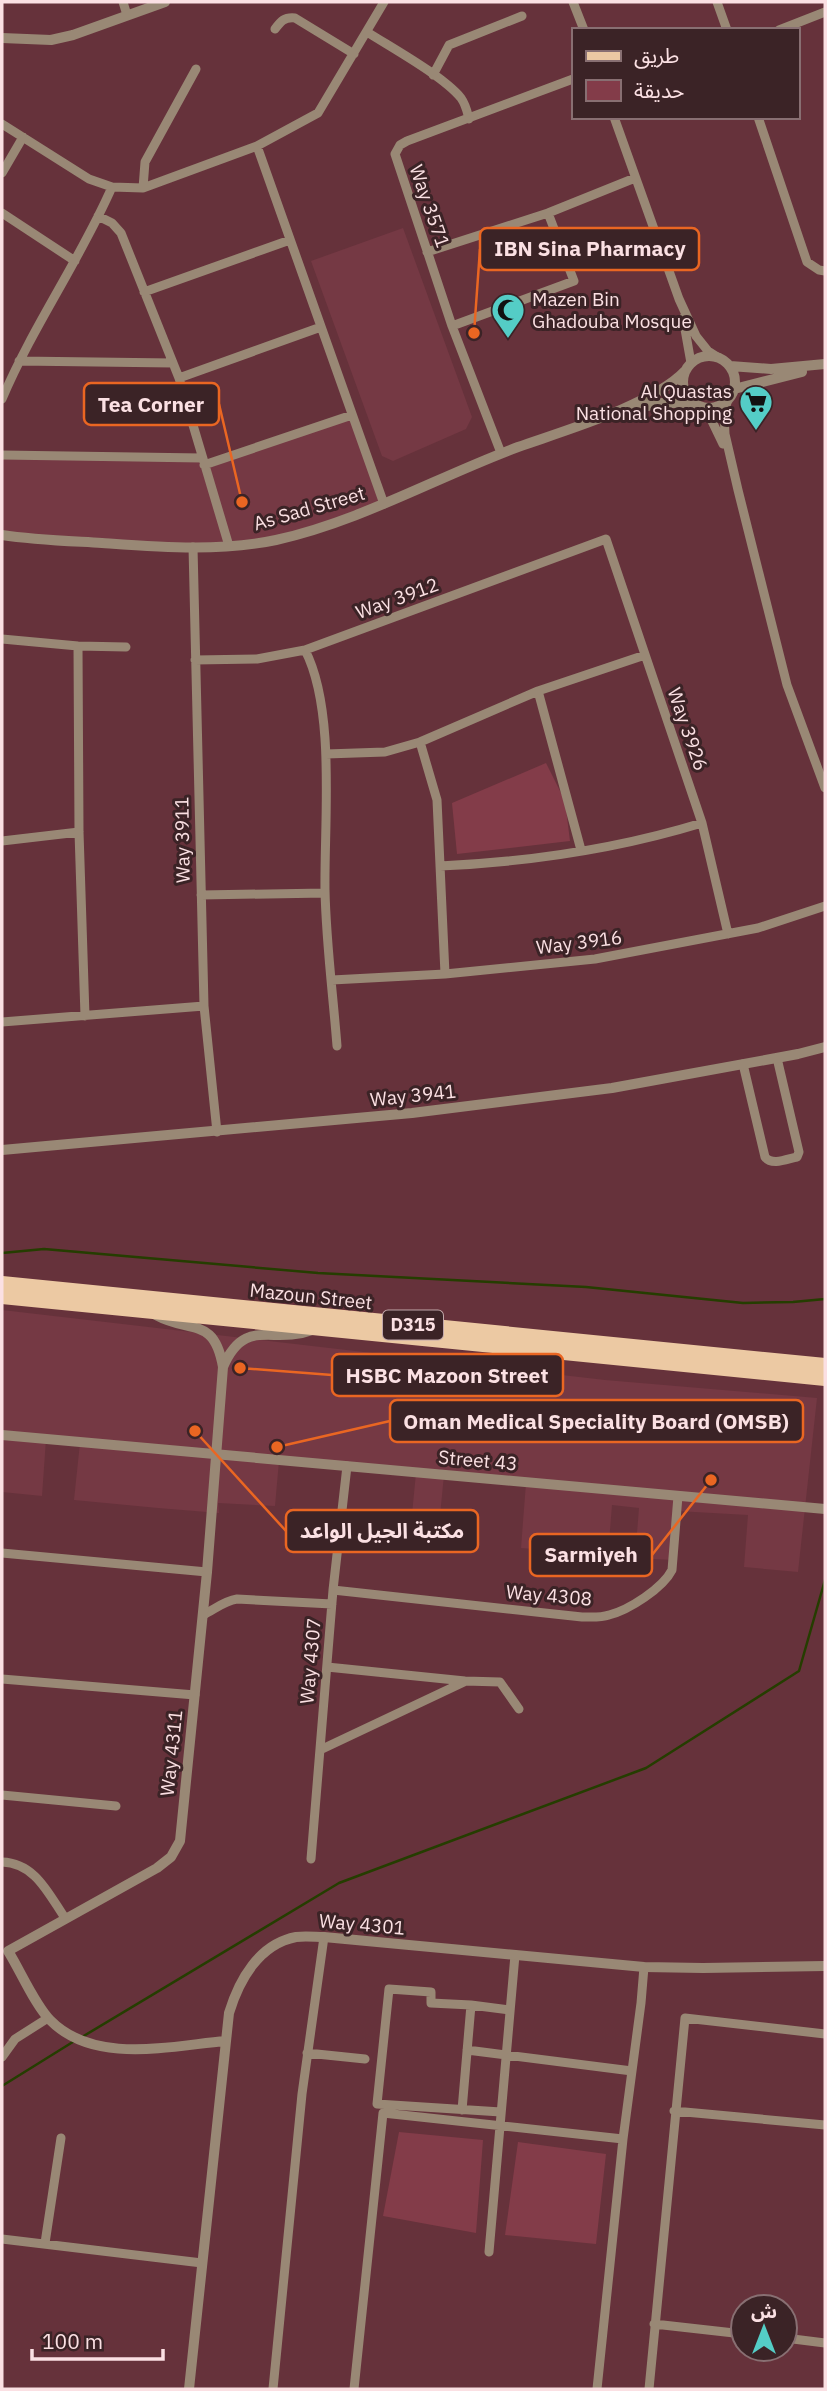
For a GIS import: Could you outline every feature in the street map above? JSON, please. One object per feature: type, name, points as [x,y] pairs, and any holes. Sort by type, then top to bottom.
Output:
[{"type":"main road","name":"Mazoun Street","points":[[2,1283],[825,1366]]},
{"type":"main road","name":"Mazoun Street","points":[[2,1297],[825,1379]]},
{"type":"street","points":[[123,2],[127,15]]},
{"type":"street","points":[[2,38],[51,40],[73,35],[165,2]]},
{"type":"street","points":[[2,124],[89,180],[112,187],[143,188],[257,146],[318,113],[384,2]]},
{"type":"street","points":[[573,2],[583,28]]},
{"type":"street","points":[[716,2],[726,28]]},
{"type":"street","points":[[784,28],[825,12]]},
{"type":"street","points":[[433,75],[449,45],[522,16]]},
{"type":"street","points":[[275,29],[287,17],[295,18],[354,54]]},
{"type":"street","points":[[367,32],[433,75],[460,97],[467,107],[469,119]]},
{"type":"street","points":[[143,188],[145,162],[196,69]]},
{"type":"street","name":"Way 3571","points":[[501,453],[452,326],[396,161],[396,149],[407,141],[572,79]]},
{"type":"street","points":[[615,119],[679,299],[696,335],[708,351],[730,366],[771,369],[825,365]]},
{"type":"street","points":[[759,119],[807,262],[825,271]]},
{"type":"street","points":[[2,173],[23,137]]},
{"type":"street","points":[[257,146],[384,504]]},
{"type":"street","points":[[427,252],[548,213],[635,178]]},
{"type":"street","points":[[2,399],[19,361],[75,261],[112,187]]},
{"type":"street","points":[[2,213],[75,261]]},
{"type":"street","points":[[452,326],[574,281],[548,213]]},
{"type":"street","points":[[98,216],[112,223],[121,233],[179,378],[229,546]]},
{"type":"street","points":[[144,292],[290,240]]},
{"type":"street","points":[[679,299],[688,337],[688,367],[683,378],[684,392],[710,416],[731,462]]},
{"type":"street","points":[[179,378],[321,327]]},
{"type":"street","points":[[688,367],[704,356],[719,358]]},
{"type":"street","points":[[19,361],[173,363]]},
{"type":"street","points":[[697,405],[716,407],[731,394],[825,365]]},
{"type":"street","points":[[730,366],[733,374],[731,394],[724,413],[731,462],[787,685],[822,766],[825,788]]},
{"type":"street","name":"As Sad Street","points":[[2,535],[193,547],[276,540],[384,504],[501,453],[608,415],[675,381],[688,367]]},
{"type":"street","name":"As Sad Street","points":[[608,415],[662,403],[697,405]]},
{"type":"street","points":[[2,455],[203,461],[352,415]]},
{"type":"street","name":"Way 3912","points":[[195,660],[257,659],[305,650],[606,539]]},
{"type":"street","name":"Way 3926","points":[[606,539],[702,823],[728,934]]},
{"type":"street","name":"Way 3911","points":[[193,547],[204,1006],[217,1132]]},
{"type":"street","points":[[2,639],[126,647]]},
{"type":"street","points":[[78,646],[79,832],[85,1016]]},
{"type":"street","points":[[305,650],[318,683],[326,754],[325,893],[337,1046]]},
{"type":"street","points":[[326,754],[385,752],[419,743],[538,691],[645,655]]},
{"type":"street","points":[[538,691],[581,850]]},
{"type":"street","points":[[419,743],[437,800],[445,974]]},
{"type":"street","points":[[440,866],[498,863],[581,850],[648,839],[702,823]]},
{"type":"street","points":[[2,841],[79,832]]},
{"type":"street","points":[[201,895],[325,893]]},
{"type":"street","name":"Way 3916","points":[[332,980],[445,974],[595,959],[728,934],[787,920],[825,906]]},
{"type":"street","points":[[2,1022],[204,1006]]},
{"type":"street","name":"Way 3941","points":[[2,1150],[217,1132],[486,1104],[612,1088],[825,1047]]},
{"type":"street","points":[[744,1064],[765,1157],[773,1162],[796,1157],[799,1152],[777,1058]]},
{"type":"street","points":[[153,1313],[171,1322],[200,1328],[208,1333],[218,1347],[223,1367]]},
{"type":"street","points":[[223,1367],[232,1348],[246,1337],[296,1335],[314,1329]]},
{"type":"street","name":"Way 4311","points":[[5,1953],[157,1868],[176,1849],[181,1831],[203,1615],[223,1367]]},
{"type":"street","name":"Street 43","points":[[2,1435],[825,1508]]},
{"type":"street","name":"Way 4307","points":[[311,1859],[333,1590],[347,1466]]},
{"type":"street","name":"Way 4308","points":[[333,1590],[582,1617],[608,1615],[621,1611],[667,1580],[673,1570],[678,1496]]},
{"type":"street","points":[[2,1553],[207,1572]]},
{"type":"street","points":[[203,1615],[224,1601],[237,1599],[332,1604]]},
{"type":"street","points":[[327,1667],[500,1682],[519,1709]]},
{"type":"street","points":[[2,1679],[195,1695]]},
{"type":"street","points":[[320,1750],[465,1681]]},
{"type":"street","points":[[2,1795],[116,1806]]},
{"type":"street","points":[[2,1861],[16,1862],[34,1873],[65,1918]]},
{"type":"street","name":"Way 4301","points":[[189,2389],[229,2013],[244,1975],[257,1959],[276,1945],[296,1937],[324,1937],[644,1966],[825,1966]]},
{"type":"street","points":[[273,2389],[307,2053],[324,1937]]},
{"type":"street","points":[[5,1953],[48,2018],[66,2034],[78,2040],[129,2049],[225,2041]]},
{"type":"street","points":[[489,2252],[515,1955]]},
{"type":"street","points":[[597,2389],[644,1966]]},
{"type":"street","points":[[501,2112],[377,2104],[389,1989],[431,1992],[431,2003],[510,2010]]},
{"type":"street","points":[[462,2110],[471,2005]]},
{"type":"street","points":[[2,2057],[15,2039],[48,2018]]},
{"type":"street","points":[[649,2389],[685,2018],[825,2034]]},
{"type":"street","points":[[467,2050],[632,2071]]},
{"type":"street","points":[[307,2053],[365,2059]]},
{"type":"street","points":[[674,2111],[825,2125]]},
{"type":"street","points":[[354,2389],[383,2113],[623,2139]]},
{"type":"street","points":[[45,2243],[61,2138]]},
{"type":"street","points":[[2,2239],[202,2263]]},
{"type":"street","points":[[654,2324],[729,2332]]},
{"type":"street","points":[[799,2340],[825,2343]]},
{"type":"shaded area","points":[[403,228],[472,417],[466,429],[393,461],[382,456],[311,261]]},
{"type":"shaded area","points":[[352,415],[384,504],[320,527],[236,546],[2,535],[2,455],[202,458],[204,465]]},
{"type":"shaded area","points":[[2,1310],[605,1380],[817,1398],[798,1572],[744,1567],[748,1515],[677,1511],[674,1560],[635,1558],[639,1508],[612,1505],[608,1555],[521,1548],[526,1483],[444,1475],[438,1536],[410,1535],[416,1473],[279,1461],[275,1506],[218,1503],[219,1513],[158,1508],[74,1500],[80,1443],[46,1439],[42,1496],[2,1492]]},
{"type":"green space","points":[[546,763],[565,801],[570,841],[457,854],[452,803]]},
{"type":"green space","points":[[399,2132],[483,2140],[476,2233],[383,2216]]},
{"type":"green space","points":[[518,2142],[606,2154],[596,2244],[505,2235]]},
{"type":"waterway","points":[[2,1253],[44,1249],[318,1273],[586,1287],[743,1303],[825,1299]]},
{"type":"waterway","points":[[82,2037],[339,1883],[646,1768],[799,1671],[825,1580]]},
{"type":"waterway","points":[[2,2086],[76,2040]]},
{"type":"place","name":"IBN Sina Pharmacy","points":[[474,333]]},
{"type":"place","name":"Mazen Bin Ghadouba Mosque","points":[[508,340]]},
{"type":"place","name":"Al Quastas National Shopping","points":[[756,432]]},
{"type":"place","name":"Tea Corner","points":[[242,502]]},
{"type":"place","name":"HSBC Mazoon Street","points":[[240,1368]]},
{"type":"place","name":"مكتبة الجيل الواعد","points":[[195,1431]]},
{"type":"place","name":"Oman Medical Speciality Board (OMSB)","points":[[277,1447]]},
{"type":"place","name":"Sarmiyeh","points":[[711,1480]]}]
